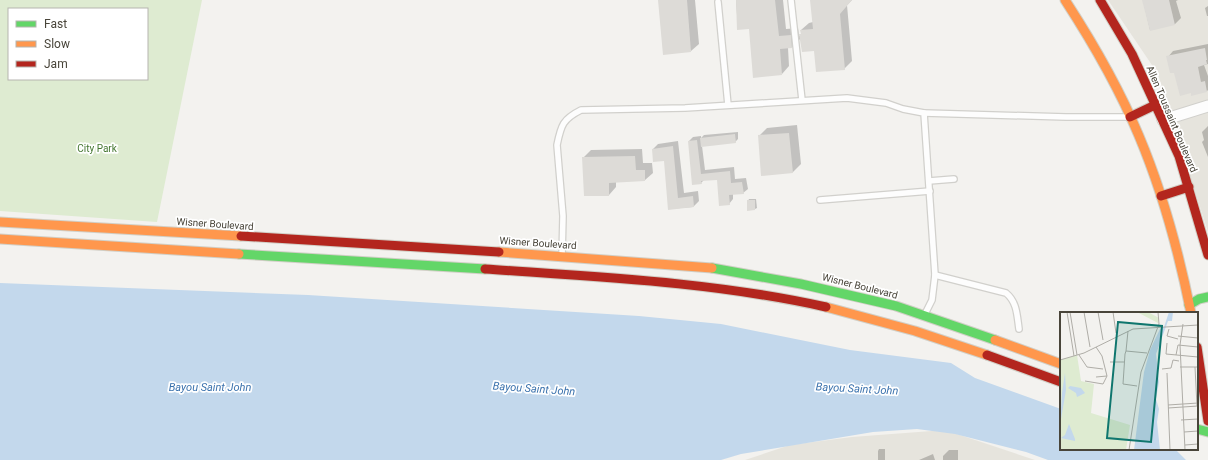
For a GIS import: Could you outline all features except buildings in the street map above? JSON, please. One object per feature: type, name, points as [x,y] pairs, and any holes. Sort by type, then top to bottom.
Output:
[{"type":"street","points":[[1065,0],[1088,35],[1114,81],[1143,146],[1161,196],[1176,247],[1190,309]]},
{"type":"street","name":"Allen Toussaint Boulevard","points":[[1100,0],[1128,47],[1179,156],[1208,255]]},
{"type":"street","points":[[1130,117],[1155,105]]},
{"type":"street","points":[[1163,120],[1208,106]]},
{"type":"street","points":[[1161,196],[1189,187]]},
{"type":"street","name":"Wisner Boulevard","points":[[0,222],[477,250],[710,268],[801,284],[896,306],[1060,364]]},
{"type":"street","points":[[0,239],[599,277],[719,288],[787,299],[887,323],[1060,382]]},
{"type":"street","points":[[1190,309],[1199,300],[1208,297]]},
{"type":"street","points":[[919,333],[925,315]]},
{"type":"street","points":[[1008,363],[1015,347]]},
{"type":"street","points":[[1198,351],[1205,377],[1208,419],[1198,415]]},
{"type":"street","points":[[1198,429],[1208,432]]},
{"type":"lane","points":[[791,0],[802,100]]},
{"type":"lane","points":[[718,2],[728,105]]},
{"type":"lane","points":[[562,256],[562,216],[557,145],[563,123],[568,117],[581,110],[685,108],[847,98],[886,103],[903,109],[924,113],[1066,117],[1130,117]]},
{"type":"lane","points":[[924,113],[935,275],[932,300],[925,315]]},
{"type":"lane","points":[[929,181],[954,179]]},
{"type":"lane","points":[[820,200],[930,191]]},
{"type":"lane","points":[[935,275],[1006,292],[1014,302],[1019,329]]},
{"type":"shaded area","points":[[1108,0],[1208,0],[1208,232],[1158,74]]},
{"type":"shaded area","points":[[945,430],[1035,460],[745,460],[790,445],[852,437]]},
{"type":"green space","name":"City Park","points":[[0,0],[202,0],[157,222],[0,211]]},
{"type":"water","name":"Bayou Saint John","points":[[0,283],[308,295],[639,316],[721,324],[850,350],[951,363],[975,378],[1060,409],[1060,450],[1176,450],[1186,460],[1048,460],[1026,452],[955,434],[917,429],[873,432],[741,454],[721,460],[0,460]]},
{"type":"traffic: fast","points":[[239,254],[485,269]]},
{"type":"traffic: fast","points":[[712,268],[801,284],[896,306],[995,340]]},
{"type":"traffic: fast","points":[[1189,305],[1199,299],[1208,297]]},
{"type":"traffic: fast","points":[[1198,429],[1208,432]]},
{"type":"traffic: slow","points":[[1065,0],[1105,66],[1123,101],[1148,158],[1170,223],[1191,312]]},
{"type":"traffic: slow","points":[[0,222],[241,236]]},
{"type":"traffic: slow","points":[[0,239],[239,254]]},
{"type":"traffic: slow","points":[[499,252],[712,268]]},
{"type":"traffic: slow","points":[[826,307],[915,331],[987,355]]},
{"type":"traffic: slow","points":[[995,340],[1060,364]]},
{"type":"traffic: jam","points":[[1100,0],[1132,54],[1179,156],[1208,255]]},
{"type":"traffic: jam","points":[[1130,117],[1155,105]]},
{"type":"traffic: jam","points":[[1161,196],[1189,187]]},
{"type":"traffic: jam","points":[[241,236],[499,252]]},
{"type":"traffic: jam","points":[[485,269],[699,286],[826,307]]},
{"type":"traffic: jam","points":[[1198,354],[1208,421]]},
{"type":"traffic: jam","points":[[987,355],[1060,382]]}]
